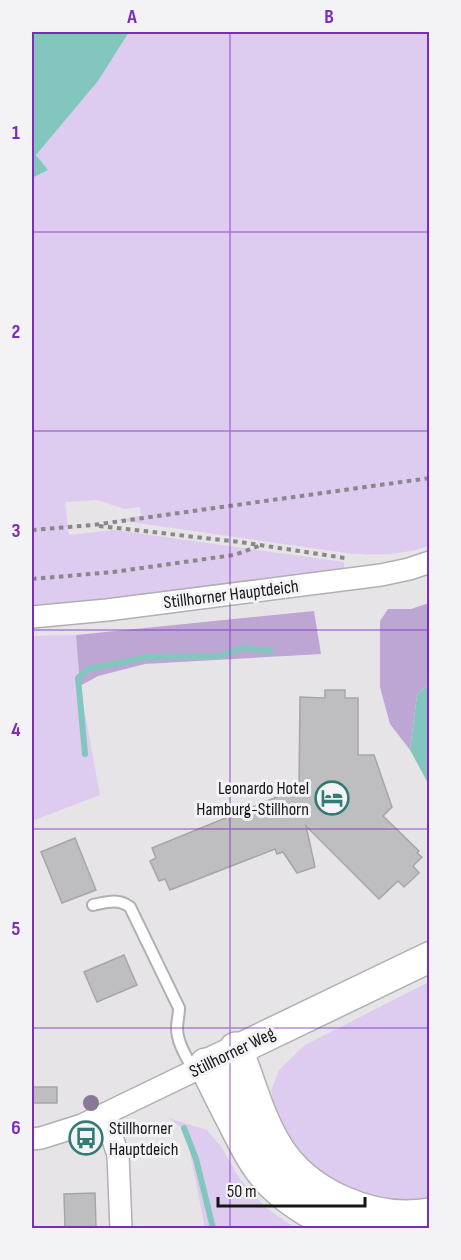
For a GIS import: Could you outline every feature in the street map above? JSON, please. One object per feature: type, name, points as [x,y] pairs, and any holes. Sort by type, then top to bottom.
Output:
[{"type":"highway","points":[[236,1049],[263,1122],[275,1146],[305,1180],[338,1202],[363,1211],[391,1216],[429,1215]]},
{"type":"highway","points":[[200,1068],[248,1149],[275,1185],[314,1214],[342,1228]]},
{"type":"main road","name":"Stillhorner Weg","points":[[200,1068],[429,957]]},
{"type":"street","name":"Stillhorner Hauptdeich","points":[[32,616],[107,610],[381,575],[429,562]]},
{"type":"street","name":"Stillhorner Weg","points":[[32,1139],[82,1125],[200,1068]]},
{"type":"street","points":[[105,1115],[118,1155],[121,1228]]},
{"type":"lane","points":[[93,905],[110,901],[123,902],[129,907],[178,1008],[178,1039],[200,1068]]},
{"type":"path","points":[[32,530],[93,525],[429,478]]},
{"type":"path","points":[[93,525],[260,545],[352,559],[374,564],[381,575]]},
{"type":"path","points":[[32,579],[113,572],[234,555],[260,545]]},
{"type":"shaded area","points":[[32,32],[129,32],[98,81],[36,155],[48,170],[32,178]]},
{"type":"shaded area","points":[[129,32],[429,32],[429,546],[388,554],[347,553],[117,520],[141,516],[140,507],[125,509],[97,500],[65,502],[69,535],[114,530],[344,562],[344,570],[32,607],[32,178],[48,170],[36,155],[98,81]]},
{"type":"shaded area","points":[[429,603],[429,683],[417,695],[410,750],[390,724],[380,687],[380,621],[388,609],[411,609]]},
{"type":"shaded area","points":[[314,611],[321,654],[145,664],[98,676],[80,686],[76,635]]},
{"type":"shaded area","points":[[76,635],[80,686],[100,795],[32,821],[32,636]]},
{"type":"shaded area","points":[[429,683],[429,785],[410,750],[417,695]]},
{"type":"shaded area","points":[[429,982],[429,1199],[402,1202],[368,1196],[343,1185],[302,1157],[286,1133],[275,1108],[271,1091],[279,1070],[305,1045]]},
{"type":"shaded area","points":[[168,1118],[207,1130],[222,1148],[240,1179],[265,1207],[295,1228],[205,1228],[189,1148],[181,1127]]},
{"type":"building","name":"Leonardo Hotel Hamburg-Stillhorn","points":[[325,690],[345,690],[345,698],[358,698],[358,755],[374,755],[392,807],[383,816],[419,851],[417,853],[422,857],[413,866],[419,873],[404,887],[398,881],[379,899],[306,826],[315,867],[297,873],[283,852],[277,854],[275,849],[170,890],[165,879],[159,881],[150,861],[156,858],[152,848],[299,788],[300,697],[325,698]]},
{"type":"building","points":[[75,838],[96,890],[62,903],[41,852]]},
{"type":"building","points":[[124,955],[137,985],[97,1002],[84,972]]},
{"type":"building","points":[[32,1087],[57,1087],[57,1103],[32,1103]]},
{"type":"building","points":[[95,1193],[96,1228],[65,1228],[64,1194]]},
{"type":"waterway","points":[[85,754],[78,678],[88,669],[148,657],[219,656],[243,648],[271,651]]},
{"type":"waterway","points":[[184,1128],[196,1159],[213,1228]]},
{"type":"place","name":"Leonardo Hotel Hamburg-Stillhorn","points":[[332,798]]},
{"type":"place","name":"Stillhorner Hauptdeich","points":[[86,1138]]}]
